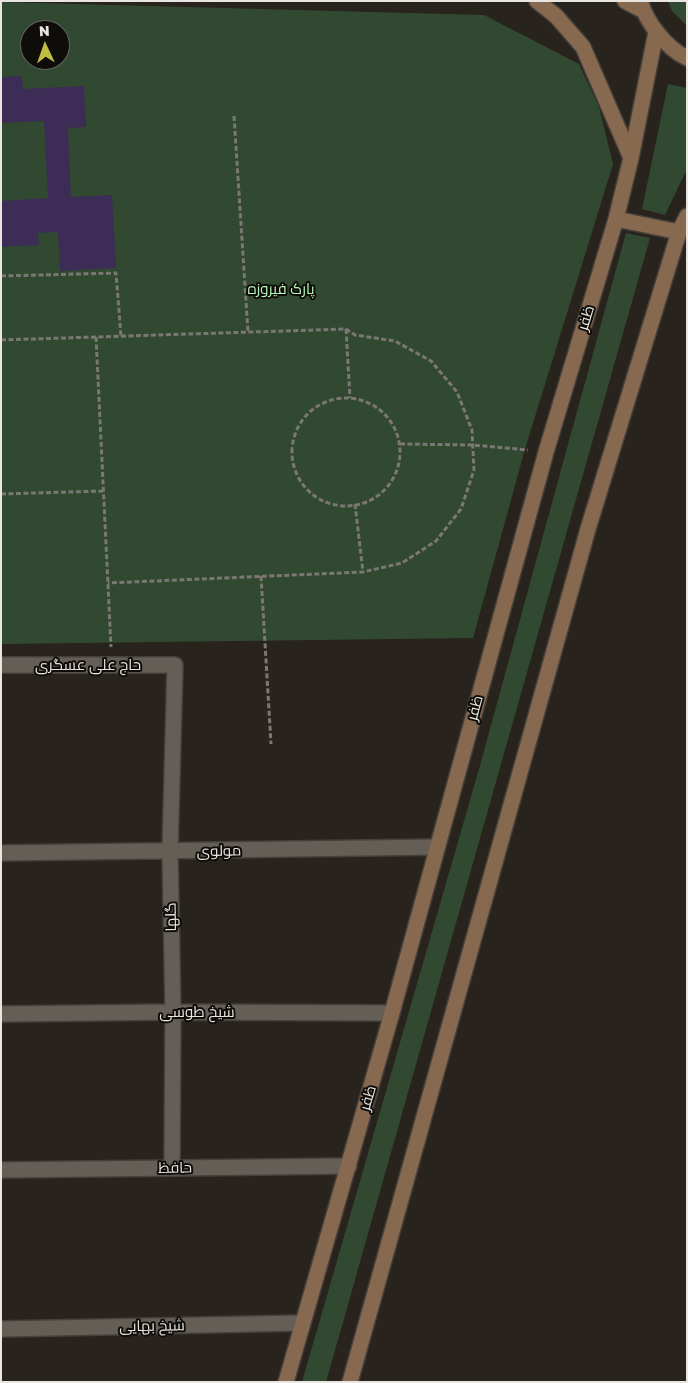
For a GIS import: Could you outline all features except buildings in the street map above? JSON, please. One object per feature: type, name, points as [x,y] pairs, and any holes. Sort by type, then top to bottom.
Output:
[{"type":"street","points":[[538,1],[556,16],[583,47],[631,158]]},
{"type":"street","points":[[625,1],[642,6],[656,32],[687,58]]},
{"type":"street","name":"ظفر","points":[[286,1382],[349,1166],[546,452],[616,219],[631,158],[656,32]]},
{"type":"street","points":[[350,1382],[588,529],[679,232],[687,216]]},
{"type":"street","points":[[616,219],[679,232]]},
{"type":"street","name":"حاج علی عسگری","points":[[1,665],[175,665]]},
{"type":"street","name":"گلها","points":[[172,1168],[173,1012],[170,852],[175,665]]},
{"type":"street","name":"مولوی","points":[[1,853],[437,847]]},
{"type":"street","name":"شیخ طوسی","points":[[1,1014],[392,1012]]},
{"type":"street","name":"حافظ","points":[[1,1170],[349,1166]]},
{"type":"street","name":"شیخ بهایی","points":[[1,1329],[302,1323]]},
{"type":"path","points":[[234,116],[248,332]]},
{"type":"path","points":[[1,276],[116,273],[121,336]]},
{"type":"path","points":[[346,328],[350,398]]},
{"type":"path","points":[[1,340],[346,328],[355,334],[395,342],[431,361],[457,392],[472,430],[474,470],[461,509],[436,541],[402,563],[362,572],[108,583]]},
{"type":"path","points":[[96,337],[112,665]]},
{"type":"path","points":[[350,398],[368,402],[383,412],[394,427],[400,444],[399,462],[393,479],[381,493],[365,502],[347,506],[329,503],[313,494],[301,481],[294,466],[292,449],[296,432],[304,417],[325,402],[350,398]]},
{"type":"path","points":[[400,444],[473,445],[546,452]]},
{"type":"path","points":[[1,494],[103,491]]},
{"type":"path","points":[[355,504],[362,572]]},
{"type":"path","points":[[261,576],[271,744]]},
{"type":"green space","points":[[668,1],[687,1],[687,26],[672,11]]},
{"type":"green space","name":"پارک فیروزه","points":[[1,2],[484,15],[579,64],[599,107],[613,164],[525,449],[473,638],[1,644]]},
{"type":"green space","points":[[668,84],[687,88],[687,169],[665,215],[642,209]]},
{"type":"green space","points":[[626,233],[650,238],[326,1382],[302,1382],[479,769]]}]
